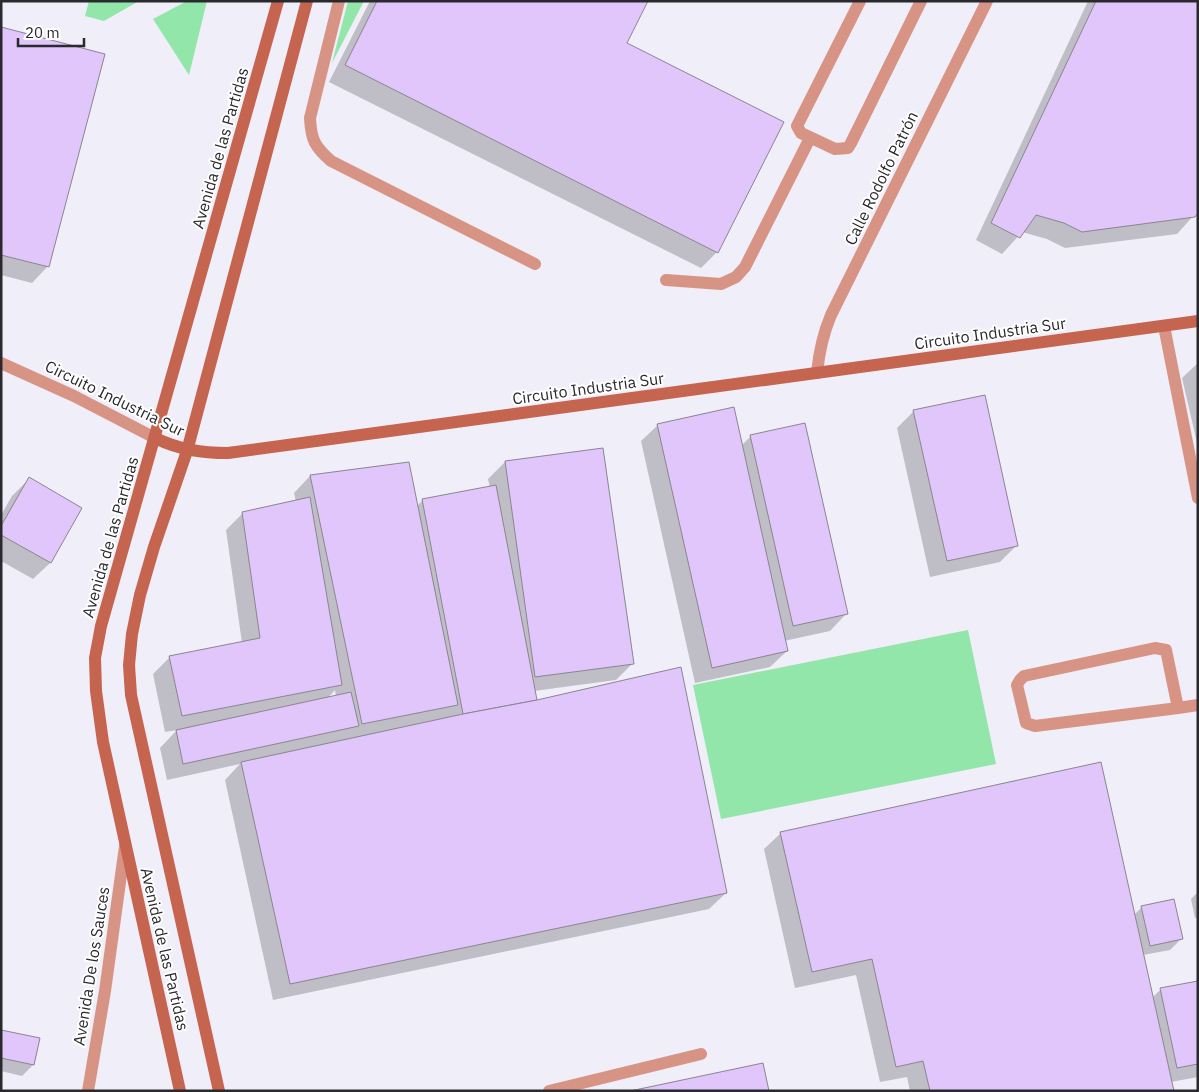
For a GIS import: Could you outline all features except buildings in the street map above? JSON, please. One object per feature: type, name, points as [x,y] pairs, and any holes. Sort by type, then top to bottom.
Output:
[{"type":"main road","name":"Avenida de las Partidas","points":[[180,1091],[98,720],[95,658],[110,590],[155,438],[278,1]]},
{"type":"main road","name":"Avenida de las Partidas","points":[[219,1091],[131,695],[128,665],[132,634],[151,555],[187,450],[307,1]]},
{"type":"main road","name":"Circuito Industria Sur","points":[[155,438],[187,450],[205,453],[228,453],[1198,321]]},
{"type":"street","points":[[339,1],[310,118],[311,133],[318,150],[331,161],[535,264]]},
{"type":"street","points":[[860,1],[797,126],[800,133],[835,149],[848,148],[851,143],[921,1]]},
{"type":"street","name":"Calle Rodolfo Patrón","points":[[817,373],[819,351],[831,315],[987,1]]},
{"type":"street","points":[[666,280],[721,284],[736,278],[745,267],[810,138]]},
{"type":"street","points":[[1164,326],[1198,498]]},
{"type":"street","name":"Circuito Industria Sur","points":[[1,363],[74,396],[155,438]]},
{"type":"street","points":[[1178,708],[1166,650],[1163,648],[1155,648],[1024,676],[1017,685],[1026,723],[1035,726],[1178,708],[1198,705]]},
{"type":"street","name":"Avenida De los Sauces","points":[[88,1091],[105,991],[125,846]]},
{"type":"street","points":[[549,1091],[701,1054]]},
{"type":"green space","points":[[89,1],[139,1],[104,21],[85,16]]},
{"type":"green space","points":[[187,1],[207,1],[189,75],[153,19]]},
{"type":"green space","points":[[348,1],[364,1],[332,63]]},
{"type":"green space","points":[[968,630],[996,764],[721,819],[693,685]]}]
